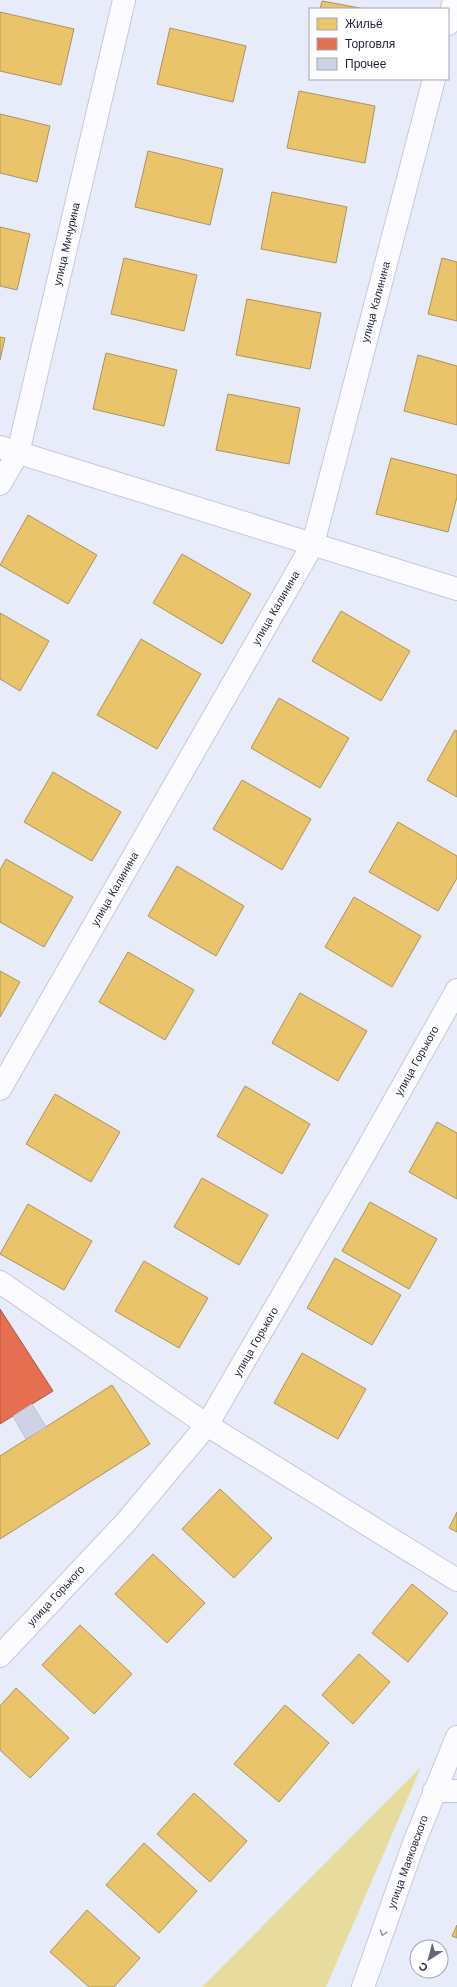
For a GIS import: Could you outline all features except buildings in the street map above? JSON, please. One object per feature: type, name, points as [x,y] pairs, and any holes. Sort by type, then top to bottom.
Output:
[{"type":"street","name":"улица Мичурина","points":[[0,484],[124,0]]},
{"type":"street","points":[[449,20],[454,0]]},
{"type":"street","name":"улица Калинина","points":[[0,1089],[313,544],[434,80]]},
{"type":"street","points":[[9,450],[457,589]]},
{"type":"street","name":"улица Горького","points":[[0,1656],[126,1522],[207,1425],[358,1167],[457,990]]},
{"type":"street","points":[[0,1282],[207,1425],[457,1580]]},
{"type":"street","name":"улица Маяковского","points":[[363,1987],[434,1791],[457,1737]]},
{"type":"street","points":[[434,1791],[457,1791]]},
{"type":"shaded area","points":[[421,1767],[326,1987],[202,1987]]}]
